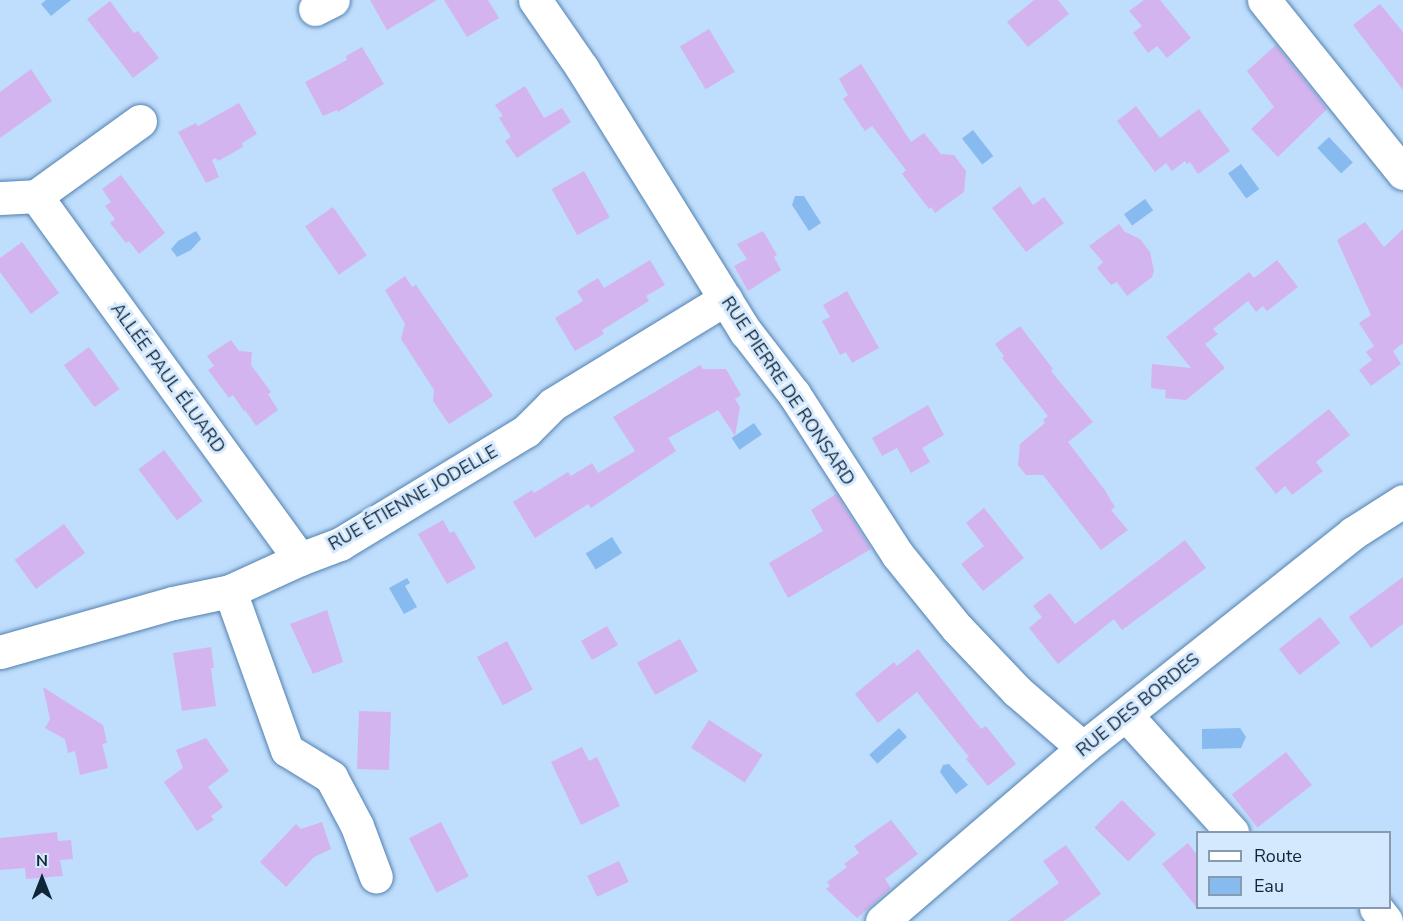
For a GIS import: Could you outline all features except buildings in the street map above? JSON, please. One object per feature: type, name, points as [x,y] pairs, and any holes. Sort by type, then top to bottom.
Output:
[{"type":"street","name":"RUE PIERRE DE RONSARD","points":[[535,0],[582,68],[746,332],[795,394],[897,554],[957,628],[1017,691],[1083,748]]},
{"type":"street","points":[[1264,0],[1403,173]]},
{"type":"street","points":[[0,198],[36,196],[140,121]]},
{"type":"street","name":"ALLÉE PAUL ÉLUARD","points":[[36,196],[300,559]]},
{"type":"street","name":"RUE ÉTIENNE JODELLE","points":[[0,652],[173,603],[230,591],[300,559],[340,544],[526,431],[553,404],[725,299]]},
{"type":"street","name":"RUE DES BORDES","points":[[882,921],[1083,748],[1353,533],[1403,501]]},
{"type":"street","points":[[230,591],[287,750],[331,777],[357,826],[376,877]]},
{"type":"street","points":[[1126,715],[1231,831]]},
{"type":"street","points":[[1377,909],[1386,921]]},
{"type":"water","points":[[46,0],[71,0],[51,16],[41,4]]},
{"type":"water","points":[[973,130],[993,156],[982,165],[962,139]]},
{"type":"water","points":[[1329,137],[1353,163],[1341,174],[1317,148]]},
{"type":"water","points":[[1241,164],[1259,189],[1246,198],[1228,173]]},
{"type":"water","points":[[795,196],[804,196],[821,223],[809,231],[792,205]]},
{"type":"water","points":[[1145,199],[1153,210],[1132,226],[1124,214]]},
{"type":"water","points":[[196,231],[201,239],[191,250],[177,257],[171,249],[178,241]]},
{"type":"water","points":[[754,423],[762,435],[739,450],[732,438]]},
{"type":"water","points":[[612,537],[622,553],[596,570],[586,553]]},
{"type":"water","points":[[407,578],[410,583],[405,586],[417,607],[404,614],[389,588]]},
{"type":"water","points":[[899,728],[907,737],[877,764],[869,755]]},
{"type":"water","points":[[1240,728],[1246,737],[1241,748],[1202,749],[1202,729]]},
{"type":"water","points":[[949,764],[968,785],[956,794],[940,772],[943,765]]}]
